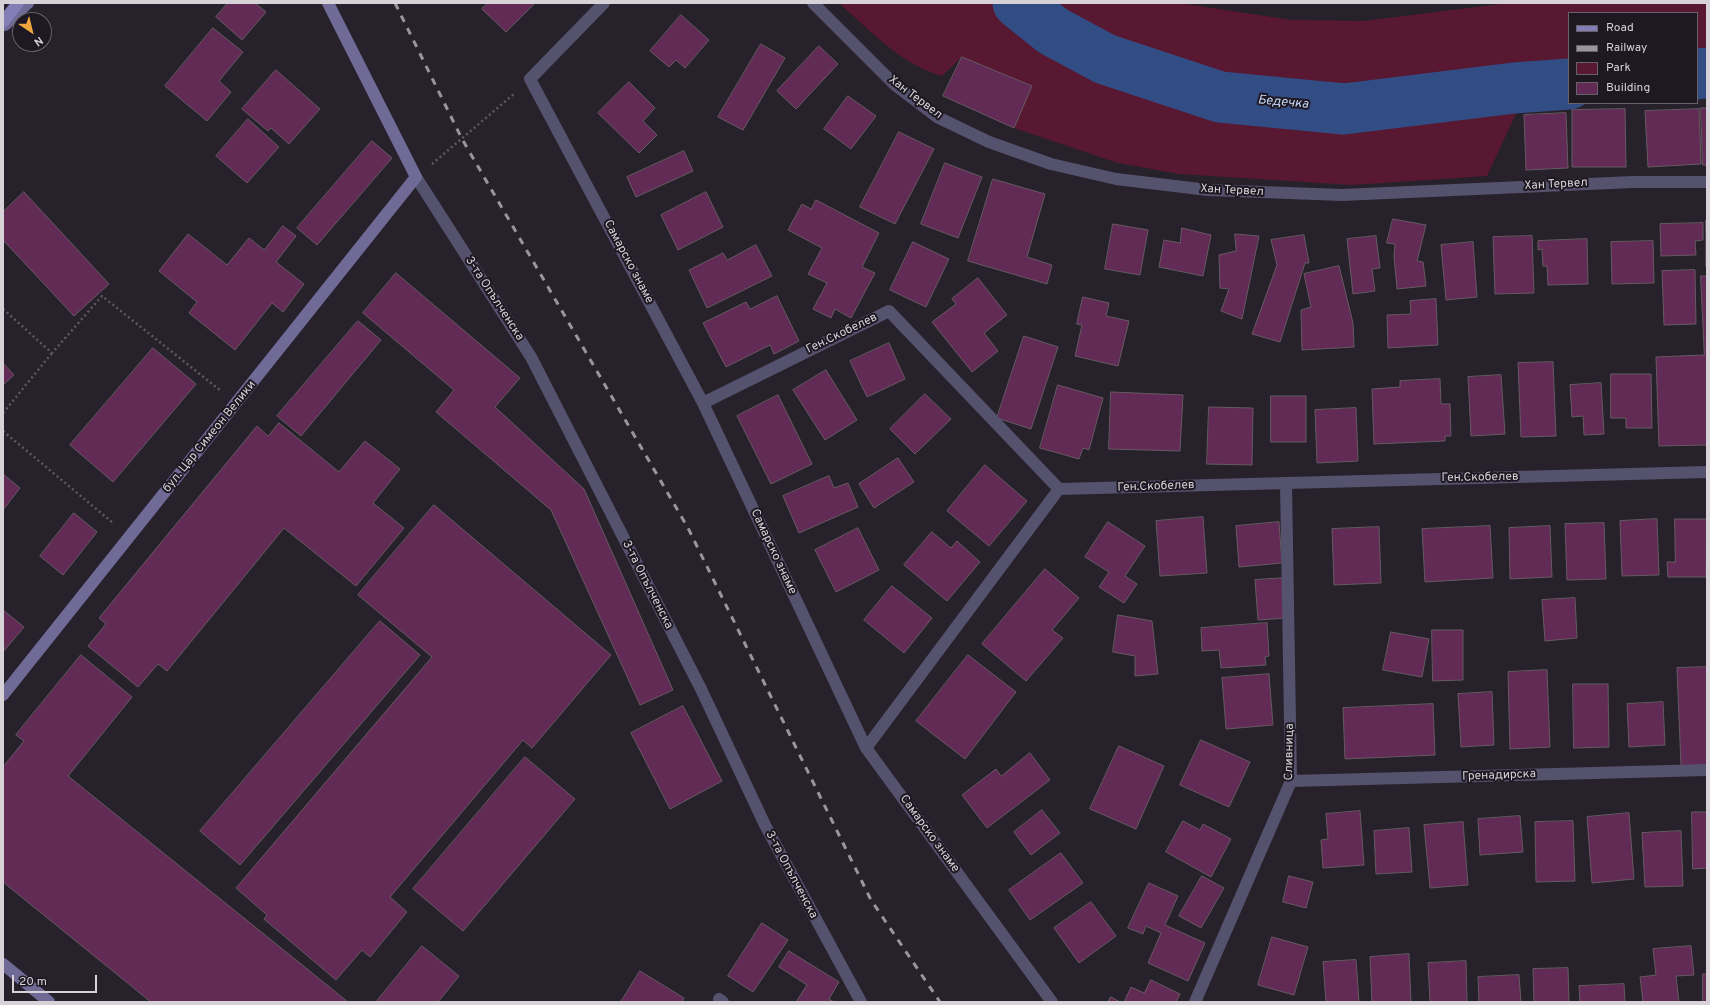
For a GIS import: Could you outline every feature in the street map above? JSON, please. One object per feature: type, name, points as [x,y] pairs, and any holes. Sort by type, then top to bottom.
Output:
[{"type":"main road","points":[[3,22],[18,3]]},
{"type":"street","points":[[3,28],[28,3]]},
{"type":"street","points":[[328,3],[416,177]]},
{"type":"street","points":[[530,79],[604,3]]},
{"type":"street","name":"Хан Тервел","points":[[813,3],[895,85],[937,117],[989,142],[1051,164],[1116,179],[1208,190],[1342,195],[1633,182],[1707,182]]},
{"type":"street","name":"Самарско знаме","points":[[530,79],[703,403],[866,748],[1052,1002]]},
{"type":"street","name":"бул. Цар Симеон Велики","points":[[3,695],[416,177]]},
{"type":"street","name":"3-та Опълченска","points":[[416,177],[531,357],[701,689],[765,825],[861,1002]]},
{"type":"street","name":"Ген.Скобелев","points":[[703,403],[889,310],[1059,489],[1707,472]]},
{"type":"street","name":"Сливница","points":[[1195,1002],[1291,781],[1286,483]]},
{"type":"street","points":[[866,748],[1059,489]]},
{"type":"street","name":"Гренадирска","points":[[1291,781],[1707,770]]},
{"type":"street","points":[[3,964],[49,1002]]},
{"type":"path","points":[[416,177],[530,79]]},
{"type":"path","points":[[3,413],[52,353],[102,296],[237,403]]},
{"type":"path","points":[[3,309],[52,353]]},
{"type":"path","points":[[3,431],[130,537]]},
{"type":"green space","points":[[839,3],[1179,3],[1292,20],[1363,21],[1509,3],[1707,3],[1707,95],[1698,96],[1698,12],[1568,12],[1568,102],[1520,105],[1487,176],[1352,185],[1179,174],[1118,163],[1014,128],[1032,86],[962,57],[942,76],[927,71],[899,55]]},
{"type":"building","points":[[228,3],[255,3],[266,12],[242,40],[216,17]]},
{"type":"building","points":[[488,3],[535,3],[506,32],[482,9]]},
{"type":"building","points":[[681,15],[709,40],[685,68],[676,60],[669,67],[650,51]]},
{"type":"building","points":[[213,28],[243,52],[219,81],[231,92],[207,121],[165,86]]},
{"type":"building","points":[[761,44],[785,58],[743,130],[718,117]]},
{"type":"building","points":[[819,46],[838,64],[796,109],[777,91]]},
{"type":"building","points":[[962,57],[1032,86],[1014,128],[943,96]]},
{"type":"building","points":[[276,70],[320,109],[289,144],[271,128],[268,131],[242,109]]},
{"type":"building","points":[[629,82],[655,108],[643,121],[657,135],[639,153],[598,113]]},
{"type":"building","points":[[848,96],[876,116],[851,149],[824,129]]},
{"type":"building","points":[[1701,108],[1707,108],[1707,165],[1703,165]]},
{"type":"building","points":[[1625,109],[1626,167],[1572,167],[1572,110]]},
{"type":"building","points":[[1699,109],[1701,164],[1648,167],[1645,111]]},
{"type":"building","points":[[1566,113],[1568,168],[1526,170],[1524,115]]},
{"type":"building","points":[[248,119],[279,147],[247,183],[216,156]]},
{"type":"building","points":[[899,132],[934,149],[895,224],[860,207]]},
{"type":"building","points":[[372,141],[392,158],[317,245],[297,228]]},
{"type":"building","points":[[684,151],[693,171],[636,197],[627,177]]},
{"type":"building","points":[[945,163],[982,177],[958,238],[921,224]]},
{"type":"building","points":[[993,179],[1045,194],[1027,257],[1052,265],[1047,284],[968,261]]},
{"type":"building","points":[[24,192],[109,284],[74,316],[3,240],[3,212]]},
{"type":"building","points":[[706,192],[723,227],[678,250],[661,215]]},
{"type":"building","points":[[816,200],[879,233],[862,267],[875,273],[851,318],[835,309],[831,318],[813,309],[827,283],[808,274],[822,248],[788,230],[802,204],[811,209]]},
{"type":"building","points":[[1393,219],[1426,225],[1417,261],[1423,262],[1426,286],[1397,289],[1394,256],[1395,244],[1387,243]]},
{"type":"building","points":[[1706,220],[1707,220],[1706,266]]},
{"type":"building","points":[[1703,223],[1703,240],[1695,241],[1696,255],[1661,256],[1660,224]]},
{"type":"building","points":[[1113,224],[1148,230],[1140,275],[1105,269]]},
{"type":"building","points":[[283,226],[296,236],[276,262],[304,284],[283,312],[272,303],[235,350],[189,313],[197,302],[159,271],[188,234],[227,265],[249,238],[264,250]]},
{"type":"building","points":[[1182,228],[1211,235],[1203,276],[1159,267],[1164,240],[1180,243]]},
{"type":"building","points":[[1235,234],[1259,236],[1242,319],[1221,311],[1229,289],[1220,288],[1219,255],[1236,251]]},
{"type":"building","points":[[1304,235],[1309,263],[1305,263],[1280,342],[1252,334],[1277,265],[1271,240]]},
{"type":"building","points":[[1376,236],[1380,268],[1372,269],[1375,291],[1353,294],[1347,239]]},
{"type":"building","points":[[1532,236],[1534,293],[1495,294],[1493,237]]},
{"type":"building","points":[[1587,239],[1588,284],[1548,285],[1547,266],[1543,266],[1542,249],[1538,250],[1538,241]]},
{"type":"building","points":[[1653,241],[1654,283],[1612,284],[1611,242]]},
{"type":"building","points":[[913,242],[949,259],[926,307],[890,290]]},
{"type":"building","points":[[1473,242],[1477,297],[1446,300],[1441,245]]},
{"type":"building","points":[[756,245],[772,276],[707,308],[689,270],[723,253],[727,260]]},
{"type":"building","points":[[1339,266],[1353,323],[1354,347],[1302,350],[1301,310],[1311,307],[1304,274]]},
{"type":"building","points":[[1695,270],[1696,324],[1664,325],[1662,271]]},
{"type":"building","points":[[396,273],[520,378],[495,407],[584,489],[673,690],[640,705],[551,510],[436,412],[454,390],[363,313]]},
{"type":"building","points":[[1701,276],[1707,276],[1707,445],[1659,446],[1656,357],[1704,355]]},
{"type":"building","points":[[978,278],[1007,315],[984,333],[998,351],[972,372],[932,322],[956,304],[952,299]]},
{"type":"building","points":[[777,296],[799,341],[774,354],[770,345],[726,367],[703,323],[746,302],[750,309]]},
{"type":"building","points":[[1083,297],[1109,303],[1106,316],[1129,321],[1118,366],[1075,356],[1082,325],[1077,324]]},
{"type":"building","points":[[1436,299],[1438,345],[1388,348],[1387,315],[1411,314],[1410,301]]},
{"type":"building","points":[[358,321],[381,340],[301,436],[277,416]]},
{"type":"building","points":[[1024,336],[1058,347],[1031,429],[997,418]]},
{"type":"building","points":[[889,343],[905,379],[867,397],[850,361]]},
{"type":"building","points":[[153,348],[196,384],[113,482],[70,445]]},
{"type":"building","points":[[1553,362],[1556,436],[1521,437],[1518,363]]},
{"type":"building","points":[[3,363],[14,375],[3,385]]},
{"type":"building","points":[[826,370],[857,420],[825,440],[793,390]]},
{"type":"building","points":[[1611,374],[1651,374],[1652,428],[1626,428],[1626,418],[1611,418]]},
{"type":"building","points":[[1501,375],[1505,434],[1471,436],[1468,377]]},
{"type":"building","points":[[1440,379],[1441,404],[1450,404],[1451,436],[1445,436],[1445,441],[1374,444],[1372,389],[1400,387],[1400,381]]},
{"type":"building","points":[[1601,383],[1604,434],[1584,435],[1583,416],[1572,417],[1570,385]]},
{"type":"building","points":[[1058,385],[1103,398],[1089,450],[1083,448],[1079,459],[1040,448]]},
{"type":"building","points":[[1111,392],[1183,395],[1180,451],[1109,449]]},
{"type":"building","points":[[925,394],[951,419],[915,454],[890,429]]},
{"type":"building","points":[[778,395],[812,464],[771,484],[737,416]]},
{"type":"building","points":[[1271,396],[1306,396],[1306,442],[1271,442]]},
{"type":"building","points":[[1209,407],[1253,408],[1252,465],[1207,464]]},
{"type":"building","points":[[1356,408],[1358,461],[1317,463],[1315,410]]},
{"type":"building","points":[[279,423],[339,472],[365,441],[400,469],[373,503],[404,528],[356,586],[284,528],[167,671],[158,664],[138,687],[88,646],[106,624],[99,618],[257,426],[268,436]]},
{"type":"building","points":[[898,458],[914,482],[874,508],[859,484]]},
{"type":"building","points":[[985,465],[1027,501],[989,546],[947,511]]},
{"type":"building","points":[[3,474],[20,488],[3,510]]},
{"type":"building","points":[[829,476],[834,488],[848,483],[858,507],[799,533],[783,496]]},
{"type":"building","points":[[434,505],[611,655],[532,748],[523,740],[390,897],[407,912],[370,957],[362,950],[336,980],[264,919],[267,915],[236,888],[432,657],[358,595]]},
{"type":"building","points":[[74,513],[97,532],[63,575],[40,556]]},
{"type":"building","points":[[1203,517],[1207,573],[1160,576],[1156,521]]},
{"type":"building","points":[[1657,519],[1659,575],[1622,576],[1620,521]]},
{"type":"building","points":[[1675,519],[1707,519],[1706,577],[1668,577],[1667,562],[1675,562]]},
{"type":"building","points":[[1108,522],[1145,546],[1125,576],[1137,584],[1124,603],[1099,587],[1109,572],[1085,557]]},
{"type":"building","points":[[1279,522],[1282,563],[1239,567],[1236,526]]},
{"type":"building","points":[[1604,523],[1606,579],[1567,580],[1565,524]]},
{"type":"building","points":[[1490,526],[1493,578],[1425,582],[1422,529]]},
{"type":"building","points":[[1550,526],[1552,577],[1510,579],[1509,528]]},
{"type":"building","points":[[1379,527],[1381,583],[1334,585],[1332,529]]},
{"type":"building","points":[[858,528],[879,570],[836,592],[815,550]]},
{"type":"building","points":[[932,532],[951,548],[957,541],[980,562],[947,601],[904,565]]},
{"type":"building","points":[[1045,569],[1079,598],[1052,630],[1063,638],[1026,681],[982,644]]},
{"type":"building","points":[[1285,578],[1287,618],[1258,620],[1255,580]]},
{"type":"building","points":[[892,586],[932,618],[904,653],[864,620]]},
{"type":"building","points":[[1575,598],[1577,638],[1545,641],[1542,600]]},
{"type":"building","points":[[3,610],[24,627],[3,652]]},
{"type":"building","points":[[1118,615],[1152,621],[1158,674],[1135,676],[1135,656],[1113,652]]},
{"type":"building","points":[[380,621],[420,655],[240,865],[200,831]]},
{"type":"building","points":[[1267,623],[1269,656],[1265,657],[1266,665],[1221,668],[1219,650],[1202,651],[1201,628]]},
{"type":"building","points":[[1432,630],[1463,630],[1463,680],[1433,681]]},
{"type":"building","points":[[1391,632],[1429,639],[1422,677],[1383,670]]},
{"type":"building","points":[[81,655],[132,697],[68,776],[348,1002],[151,1002],[3,882],[3,767],[24,741],[16,735]]},
{"type":"building","points":[[968,655],[1016,692],[965,759],[916,721]]},
{"type":"building","points":[[1707,667],[1707,765],[1681,766],[1677,668]]},
{"type":"building","points":[[1547,670],[1550,747],[1510,749],[1508,672]]},
{"type":"building","points":[[1269,674],[1273,725],[1226,729],[1222,678]]},
{"type":"building","points":[[1573,684],[1608,684],[1609,747],[1574,748]]},
{"type":"building","points":[[1492,692],[1494,745],[1461,747],[1458,694]]},
{"type":"building","points":[[1663,702],[1665,745],[1629,747],[1627,704]]},
{"type":"building","points":[[1433,704],[1435,755],[1345,759],[1343,708]]},
{"type":"building","points":[[683,706],[722,781],[670,809],[631,733]]},
{"type":"building","points":[[1201,740],[1250,762],[1229,807],[1180,785]]},
{"type":"building","points":[[1119,746],[1164,766],[1136,829],[1090,809]]},
{"type":"building","points":[[1030,753],[1050,780],[987,828],[962,795],[996,769],[1001,776]]},
{"type":"building","points":[[525,757],[575,799],[463,931],[413,889]]},
{"type":"building","points":[[1042,810],[1060,833],[1031,855],[1014,832]]},
{"type":"building","points":[[1360,811],[1364,865],[1323,868],[1321,840],[1328,839],[1326,814]]},
{"type":"building","points":[[1692,812],[1707,812],[1707,868],[1693,869]]},
{"type":"building","points":[[1629,813],[1634,879],[1592,883],[1587,817]]},
{"type":"building","points":[[1520,816],[1523,852],[1480,855],[1478,819]]},
{"type":"building","points":[[1183,821],[1200,830],[1203,824],[1231,839],[1211,877],[1166,852]]},
{"type":"building","points":[[1573,821],[1575,881],[1536,882],[1535,822]]},
{"type":"building","points":[[1463,822],[1468,885],[1430,888],[1424,825]]},
{"type":"building","points":[[1409,828],[1412,872],[1376,874],[1374,831]]},
{"type":"building","points":[[1681,831],[1683,886],[1645,887],[1642,833]]},
{"type":"building","points":[[1061,853],[1083,883],[1030,920],[1009,890]]},
{"type":"building","points":[[1202,876],[1224,888],[1201,928],[1179,916]]},
{"type":"building","points":[[1289,876],[1313,882],[1306,908],[1283,902]]},
{"type":"building","points":[[1149,883],[1178,896],[1165,925],[1205,943],[1188,981],[1148,963],[1161,933],[1146,926],[1143,934],[1128,928]]},
{"type":"building","points":[[1091,902],[1116,936],[1079,963],[1054,928]]},
{"type":"building","points":[[762,923],[788,940],[753,992],[728,976]]},
{"type":"building","points":[[1272,937],[1308,947],[1294,995],[1258,985]]},
{"type":"building","points":[[422,946],[459,976],[438,1002],[376,1002]]},
{"type":"building","points":[[1691,946],[1694,975],[1676,976],[1679,1002],[1643,1002],[1640,977],[1656,975],[1653,949]]},
{"type":"building","points":[[789,951],[839,982],[829,999],[834,1002],[796,1002],[807,985],[779,967]]},
{"type":"building","points":[[1409,954],[1411,1002],[1372,1002],[1370,957]]},
{"type":"building","points":[[1356,960],[1359,1002],[1326,1002],[1323,962]]},
{"type":"building","points":[[1466,961],[1467,1002],[1430,1002],[1428,963]]},
{"type":"building","points":[[1568,968],[1569,1002],[1534,1002],[1533,969]]},
{"type":"building","points":[[640,971],[684,998],[682,1002],[621,1002]]},
{"type":"building","points":[[1703,974],[1707,974],[1707,1002],[1703,1002]]},
{"type":"building","points":[[1519,975],[1521,1002],[1479,1002],[1478,977]]},
{"type":"building","points":[[1151,980],[1180,994],[1176,1002],[1124,1002],[1131,987],[1144,993]]},
{"type":"building","points":[[1624,984],[1625,1002],[1580,1002],[1579,986]]},
{"type":"building","points":[[1111,997],[1120,1002],[1108,1002]]},
{"type":"waterway","name":"Бедечка","points":[[1018,3],[1053,31],[1105,59],[1220,97],[1344,109],[1514,88],[1568,84]]},
{"type":"waterway","name":"Бедечка","points":[[1698,74],[1707,73]]},
{"type":"railway","points":[[395,3],[462,139],[688,528],[871,900],[940,1002]]}]
